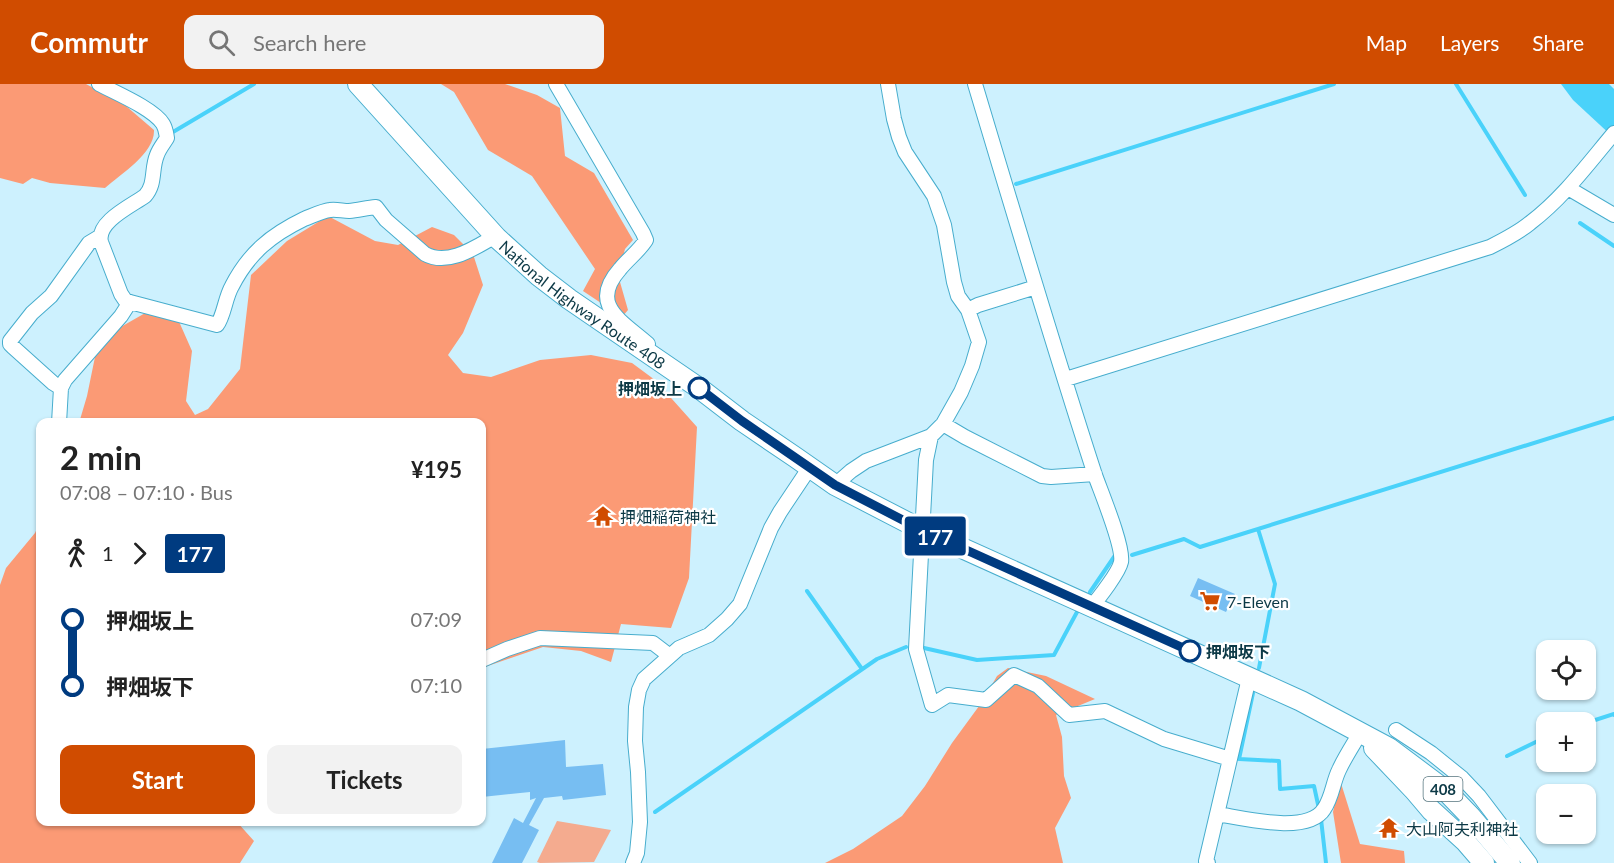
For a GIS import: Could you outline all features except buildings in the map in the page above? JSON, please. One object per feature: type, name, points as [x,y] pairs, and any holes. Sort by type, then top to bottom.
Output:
[{"type":"highway","name":"National Highway Route 408","points":[[358,84],[497,238],[540,276],[569,299],[835,485],[922,530],[1301,701],[1389,748],[1445,790],[1510,863]]},
{"type":"highway","name":"National Highway Route 408","points":[[1360,733],[1431,810],[1465,840],[1484,863]]},
{"type":"street","points":[[62,388],[53,383],[13,347],[10,341],[32,313],[51,296],[89,243],[99,237],[105,225],[150,191],[157,153],[167,138],[162,123],[155,116],[99,84]]},
{"type":"street","points":[[556,84],[646,240],[614,276],[607,288],[607,304],[612,313],[699,388]]},
{"type":"street","points":[[835,485],[866,461],[930,436],[943,424],[961,392],[979,342],[968,310],[958,296],[944,225],[934,196],[905,152],[899,137],[888,84]]},
{"type":"street","points":[[975,84],[1036,287],[1121,549],[1121,562],[1101,596],[1091,607]]},
{"type":"street","points":[[1066,379],[1490,247],[1513,236],[1530,223],[1568,187],[1614,133]]},
{"type":"street","points":[[1568,187],[1614,214]]},
{"type":"street","points":[[99,237],[125,300],[212,325],[217,325],[220,321],[230,288],[259,248],[289,227],[330,210],[348,211],[376,207],[386,220],[425,254],[432,257],[445,258],[459,255],[492,238],[497,238]]},
{"type":"street","points":[[968,310],[1036,287]]},
{"type":"street","points":[[59,418],[62,388],[65,380],[121,316],[130,302]]},
{"type":"street","points":[[943,424],[1042,476],[1095,474]]},
{"type":"street","points":[[930,436],[926,460],[916,649],[932,705],[948,695],[986,700],[1014,675],[1038,686],[1069,715],[1105,711],[1164,739],[1230,759]]},
{"type":"street","points":[[633,863],[637,853],[640,822],[635,741],[639,690],[644,679],[679,648],[709,635],[740,604],[771,528],[810,467]]},
{"type":"street","points":[[486,658],[540,638],[654,643],[670,656]]},
{"type":"street","points":[[1208,863],[1206,861],[1249,678]]},
{"type":"street","points":[[1396,730],[1431,753],[1462,778],[1479,796],[1530,863]]},
{"type":"street","points":[[1217,814],[1285,824],[1303,823],[1320,813],[1338,770],[1360,733]]},
{"type":"shaded area","points":[[0,84],[86,84],[126,106],[154,130],[153,138],[143,155],[105,188],[50,183],[32,178],[23,184],[0,178]]},
{"type":"shaded area","points":[[441,84],[505,84],[537,95],[560,108],[565,156],[594,173],[633,240],[625,249],[618,275],[628,310],[622,317],[583,291],[595,269],[532,176],[488,150],[454,92]]},
{"type":"shaded area","points":[[328,216],[375,241],[398,245],[432,227],[454,235],[473,254],[483,285],[463,333],[448,355],[463,373],[491,377],[540,360],[591,355],[632,363],[655,380],[697,427],[689,578],[671,628],[621,624],[611,662],[581,651],[543,647],[486,667],[486,418],[80,418],[95,357],[119,328],[147,312],[173,308],[192,351],[186,401],[195,415],[208,409],[240,369],[251,275],[287,241]]},
{"type":"shaded area","points":[[36,531],[36,826],[241,826],[254,841],[240,863],[0,863],[0,585],[6,568]]},
{"type":"shaded area","points":[[1008,668],[1046,676],[1095,699],[1056,715],[1062,737],[1064,776],[1071,798],[1055,828],[1063,863],[825,863],[853,849],[902,816],[982,702],[997,676]]},
{"type":"shaded area","points":[[1340,780],[1360,844],[1404,851],[1405,863],[1341,863],[1333,812]]},
{"type":"shaded area","points":[[557,821],[611,830],[594,862],[537,862]]},
{"type":"water","points":[[1561,84],[1609,84],[1614,89],[1614,138],[1573,100]]},
{"type":"waterway","points":[[173,132],[254,84]]},
{"type":"waterway","points":[[1016,184],[1334,84]]},
{"type":"waterway","points":[[1456,84],[1525,195]]},
{"type":"waterway","points":[[1580,223],[1614,246]]},
{"type":"waterway","points":[[1132,555],[1184,539],[1200,547],[1614,418]]},
{"type":"waterway","points":[[1258,529],[1275,584],[1259,668]]},
{"type":"waterway","points":[[1090,592],[1116,554]]},
{"type":"waterway","points":[[807,591],[862,669]]},
{"type":"waterway","points":[[924,648],[977,660],[1054,655],[1077,612]]},
{"type":"waterway","points":[[655,812],[877,659],[906,647]]},
{"type":"waterway","points":[[1253,693],[1239,759],[1279,761],[1280,789],[1314,786],[1319,809]]},
{"type":"waterway","points":[[1596,720],[1614,715]]},
{"type":"waterway","points":[[1507,756],[1536,742]]},
{"type":"waterway","points":[[1321,819],[1326,863]]},
{"type":"bus line","name":"177","points":[[699,388],[742,421],[835,485],[922,530],[1190,651]]},
{"type":"place","name":"押畑坂上","points":[[699,388]]},
{"type":"place","name":"押畑稲荷神社","points":[[603,516]]},
{"type":"place","name":"7-Eleven","points":[[1210,601]]},
{"type":"place","name":"押畑坂下","points":[[1190,651]]},
{"type":"place","name":"大山阿夫利神社","points":[[1389,828]]}]
